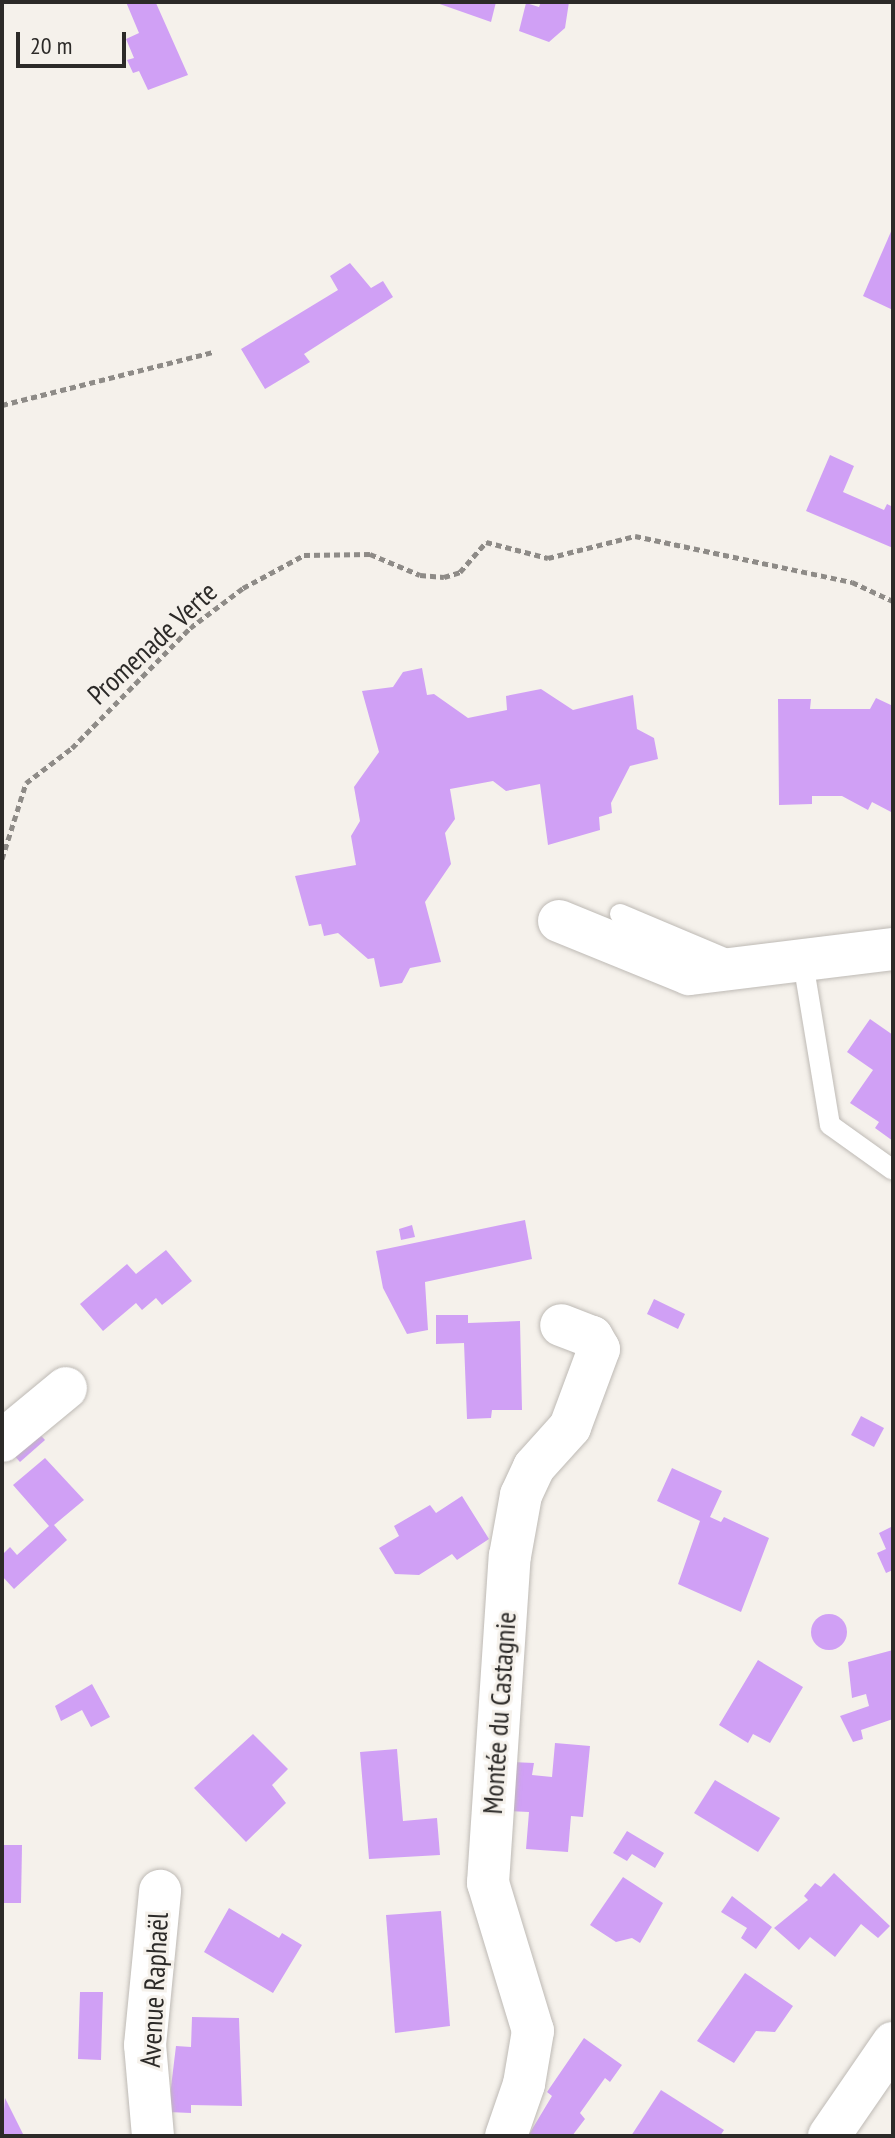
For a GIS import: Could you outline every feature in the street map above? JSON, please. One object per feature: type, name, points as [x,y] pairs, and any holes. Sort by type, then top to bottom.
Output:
[{"type":"street","points":[[559,921],[689,974],[750,969],[893,949]]},
{"type":"street","name":"Montée du Castagnie","points":[[506,2136],[524,2084],[533,2031],[488,1883],[510,1556],[521,1495],[534,1467],[570,1427],[599,1349],[592,1337],[561,1325]]},
{"type":"street","points":[[2,1441],[66,1388]]},
{"type":"street","name":"Avenue Raphaël","points":[[153,2136],[145,2045],[160,1891]]},
{"type":"street","points":[[829,2136],[893,2043]]},
{"type":"lane","points":[[620,914],[750,969]]},
{"type":"lane","points":[[803,962],[830,1125],[893,1170]]},
{"type":"path","points":[[2,405],[213,352]]},
{"type":"path","name":"Promenade Verte","points":[[2,859],[26,783],[72,748],[190,628],[243,588],[304,555],[370,554],[420,575],[444,577],[460,572],[486,542],[548,558],[635,536],[852,582],[893,601]]},
{"type":"building","points":[[126,2],[156,3],[188,75],[148,90],[139,71],[133,73],[127,60],[134,58],[126,39],[139,33]]},
{"type":"building","points":[[434,2],[496,2],[491,22]]},
{"type":"building","points":[[541,2],[569,2],[565,28],[549,42],[519,31],[526,3],[539,7]]},
{"type":"building","points":[[893,227],[893,310],[863,296]]},
{"type":"building","points":[[350,263],[371,288],[383,281],[393,297],[304,354],[310,362],[265,389],[241,349],[338,290],[330,276]]},
{"type":"building","points":[[830,455],[854,466],[843,492],[884,510],[887,504],[893,507],[893,548],[806,511]]},
{"type":"building","points":[[422,668],[427,695],[434,694],[468,718],[507,710],[506,696],[541,689],[573,710],[633,695],[637,729],[654,738],[658,759],[630,766],[611,803],[612,813],[599,817],[600,830],[548,845],[540,784],[506,791],[493,781],[450,789],[455,819],[445,833],[451,864],[425,902],[441,962],[410,968],[402,983],[380,987],[374,958],[368,959],[338,933],[324,936],[321,924],[309,926],[295,876],[356,865],[351,836],[360,821],[354,787],[379,752],[362,691],[393,687],[403,672]]},
{"type":"building","points":[[876,698],[893,706],[893,813],[872,802],[868,810],[842,796],[812,796],[812,804],[779,805],[778,699],[811,699],[810,709],[870,709]]},
{"type":"building","points":[[870,1019],[893,1035],[893,1141],[875,1128],[879,1122],[850,1103],[873,1070],[847,1052]]},
{"type":"building","points":[[525,1220],[532,1259],[425,1282],[428,1330],[407,1334],[383,1288],[376,1251]]},
{"type":"building","points":[[412,1225],[415,1237],[401,1240],[399,1229]]},
{"type":"building","points":[[166,1250],[192,1281],[162,1305],[156,1298],[142,1310],[136,1303],[103,1331],[80,1304],[127,1264],[136,1274]]},
{"type":"building","points":[[654,1299],[685,1314],[678,1329],[647,1314]]},
{"type":"building","points":[[436,1315],[468,1315],[468,1323],[520,1321],[522,1410],[492,1410],[491,1418],[467,1419],[464,1343],[436,1344]]},
{"type":"building","points":[[861,1416],[884,1428],[874,1447],[851,1435]]},
{"type":"building","points":[[35,1429],[45,1440],[20,1462],[11,1452]]},
{"type":"building","points":[[45,1458],[84,1500],[54,1525],[67,1540],[14,1589],[2,1576],[2,1555],[10,1547],[17,1555],[49,1526],[13,1485]]},
{"type":"building","points":[[672,1468],[722,1491],[710,1517],[721,1522],[724,1517],[769,1538],[741,1612],[678,1584],[700,1521],[657,1501]]},
{"type":"building","points":[[462,1496],[489,1539],[457,1560],[452,1554],[419,1575],[395,1574],[379,1548],[399,1536],[394,1526],[430,1505],[436,1513]]},
{"type":"building","points":[[893,1526],[893,1570],[886,1573],[877,1553],[886,1549],[879,1533]]},
{"type":"building","points":[[829,1614],[842,1619],[847,1632],[842,1645],[829,1650],[816,1645],[811,1632],[816,1619]]},
{"type":"building","points":[[893,1650],[893,1719],[861,1730],[863,1739],[853,1742],[840,1716],[869,1706],[866,1694],[852,1698],[848,1662]]},
{"type":"building","points":[[758,1660],[803,1687],[770,1743],[753,1734],[748,1743],[719,1725]]},
{"type":"building","points":[[92,1684],[110,1717],[91,1727],[82,1710],[61,1721],[55,1706]]},
{"type":"building","points":[[253,1734],[288,1769],[272,1785],[286,1803],[246,1842],[194,1788]]},
{"type":"building","points":[[555,1743],[590,1746],[583,1817],[571,1816],[568,1852],[526,1849],[529,1812],[508,1811],[511,1762],[534,1763],[532,1775],[552,1777]]},
{"type":"building","points":[[397,1749],[403,1821],[437,1818],[440,1855],[369,1859],[360,1752]]},
{"type":"building","points":[[715,1780],[780,1818],[758,1852],[694,1813]]},
{"type":"building","points":[[627,1831],[664,1853],[655,1868],[632,1854],[627,1861],[613,1853]]},
{"type":"building","points":[[2,1845],[22,1845],[21,1903],[2,1903]]},
{"type":"building","points":[[834,1873],[890,1926],[878,1938],[861,1924],[835,1957],[810,1937],[799,1950],[774,1928],[808,1900],[804,1896],[815,1883],[821,1887]]},
{"type":"building","points":[[623,1877],[663,1903],[640,1943],[632,1938],[616,1942],[590,1925]]},
{"type":"building","points":[[732,1896],[772,1927],[756,1949],[741,1938],[747,1928],[721,1912]]},
{"type":"building","points":[[229,1908],[279,1938],[282,1933],[302,1945],[273,1993],[204,1952]]},
{"type":"building","points":[[441,1911],[450,2026],[395,2033],[386,1915]]},
{"type":"building","points":[[745,1973],[793,2006],[775,2032],[756,2031],[734,2063],[697,2041]]},
{"type":"building","points":[[80,1992],[103,1992],[101,2060],[78,2059]]},
{"type":"building","points":[[192,2017],[239,2018],[242,2106],[191,2105],[191,2113],[168,2112],[176,2046],[191,2047]]},
{"type":"building","points":[[584,2038],[622,2065],[610,2082],[605,2078],[580,2113],[585,2119],[572,2136],[528,2136],[552,2096],[547,2092]]},
{"type":"building","points":[[661,2090],[724,2130],[720,2136],[631,2136]]},
{"type":"building","points":[[5,2098],[24,2136],[2,2136]]}]
